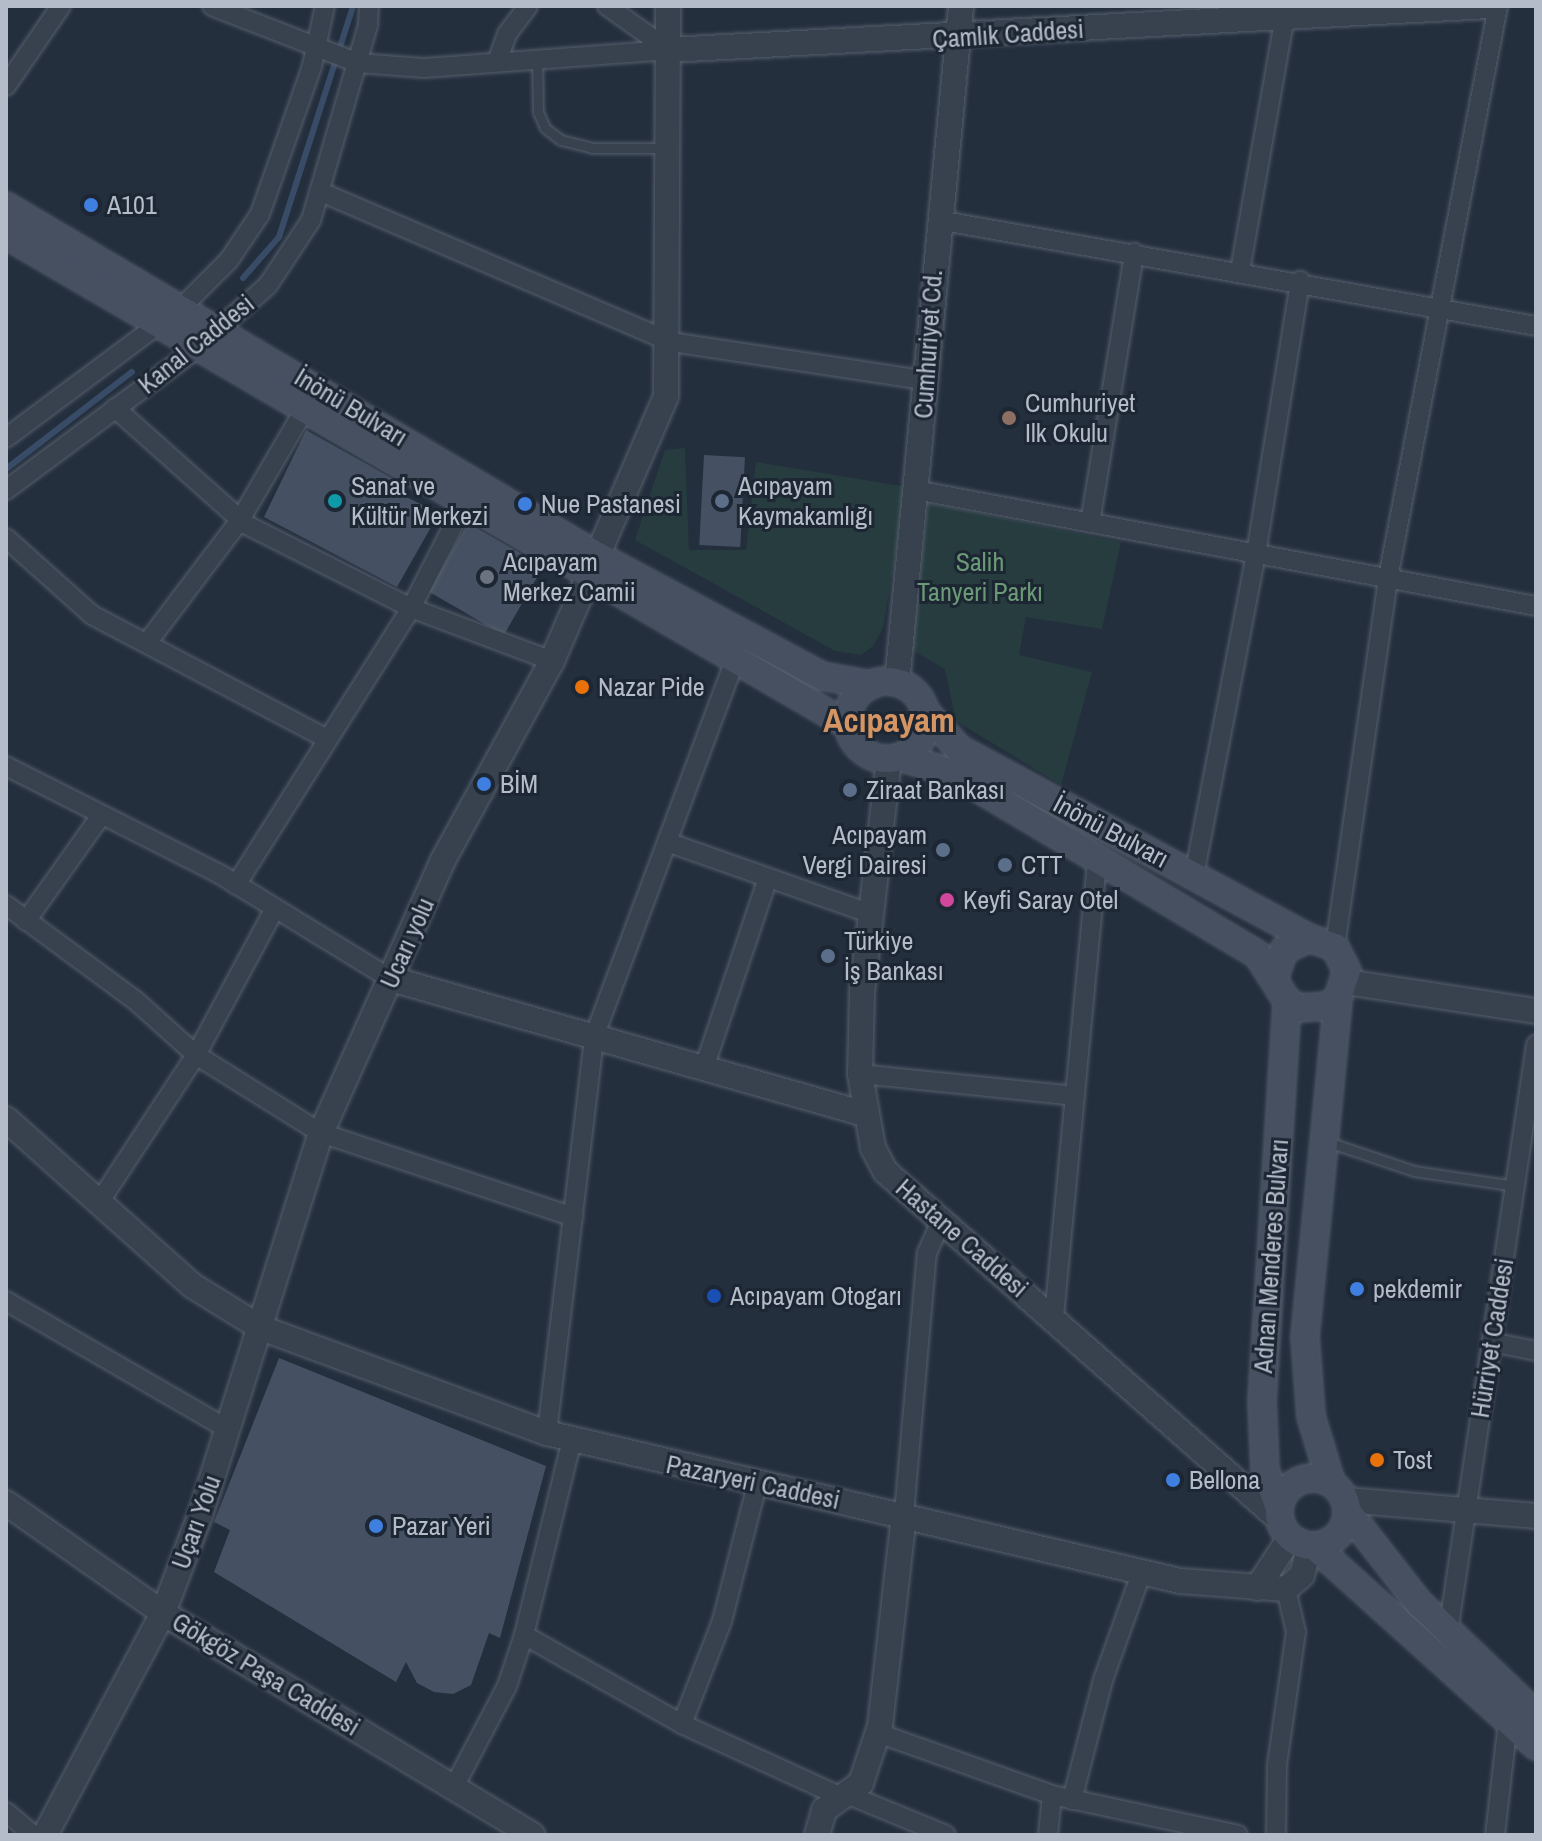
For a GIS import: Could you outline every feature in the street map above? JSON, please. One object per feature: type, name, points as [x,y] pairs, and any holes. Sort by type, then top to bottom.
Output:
[{"type":"main road","name":"İnönü Bulvarı","points":[[6,206],[219,328],[848,725]]},
{"type":"main road","name":"İnönü Bulvarı","points":[[6,235],[303,412],[465,503],[822,676],[871,685]]},
{"type":"main road","points":[[897,683],[924,710],[924,733],[894,758],[857,746],[848,725],[853,701],[871,685],[897,683]]},
{"type":"main road","name":"İnönü Bulvarı","points":[[924,710],[959,749],[1309,938]]},
{"type":"main road","name":"İnönü Bulvarı","points":[[894,758],[953,773],[1258,955],[1275,976]]},
{"type":"main road","points":[[1309,938],[1335,947],[1343,958],[1342,990],[1313,1010],[1287,1001],[1275,976],[1284,950],[1309,938]]},
{"type":"main road","name":"Adnan Menderes Bulvarı","points":[[1342,990],[1305,1337],[1311,1416],[1341,1498],[1357,1531],[1448,1632],[1536,1715]]},
{"type":"main road","name":"Adnan Menderes Bulvarı","points":[[1287,1001],[1262,1401],[1265,1470],[1294,1531],[1536,1746]]},
{"type":"main road","points":[[1296,1482],[1341,1498],[1340,1534],[1294,1531],[1296,1482]]},
{"type":"street","points":[[6,86],[61,6]]},
{"type":"street","points":[[212,6],[352,59],[424,68],[669,50]]},
{"type":"street","name":"Kanal Caddesi","points":[[6,438],[154,324],[182,307],[229,260],[260,214],[316,47],[325,6]]},
{"type":"street","name":"Kanal Caddesi","points":[[6,490],[196,349],[268,285],[311,220],[321,192],[352,59],[369,6]]},
{"type":"street","points":[[497,62],[507,34],[528,6]]},
{"type":"street","points":[[607,6],[669,50]]},
{"type":"street","name":"Ucarı yolu","points":[[261,1328],[321,1133],[442,862],[552,661],[666,396],[671,342],[668,6]]},
{"type":"street","name":"Cumhuriyet Cd.","points":[[897,683],[928,381],[938,220],[961,6]]},
{"type":"street","name":"Çamlık Caddesi","points":[[669,50],[956,38],[1214,13],[1285,16],[1490,6]]},
{"type":"street","points":[[1335,947],[1388,578],[1498,6]]},
{"type":"street","points":[[1240,271],[1285,16]]},
{"type":"street","points":[[321,192],[671,342],[928,381]]},
{"type":"street","points":[[938,220],[1300,281],[1536,326]]},
{"type":"street","points":[[1090,523],[1134,253]]},
{"type":"street","points":[[1194,876],[1256,554],[1300,281]]},
{"type":"street","points":[[115,408],[240,520],[411,608],[552,661]]},
{"type":"street","points":[[147,643],[240,520],[303,412]]},
{"type":"street","points":[[915,490],[1536,606]]},
{"type":"street","points":[[236,885],[325,738],[411,608],[465,503]]},
{"type":"street","points":[[6,538],[92,615],[325,738]]},
{"type":"street","points":[[547,1433],[594,1037],[736,657]]},
{"type":"street","name":"Hastane Caddesi","points":[[894,758],[871,914],[860,1074],[866,1114],[886,1172],[1294,1531]]},
{"type":"street","points":[[6,766],[236,885],[391,979],[866,1114]]},
{"type":"street","points":[[26,921],[100,817]]},
{"type":"street","points":[[667,842],[871,914]]},
{"type":"street","points":[[1054,1317],[1097,859]]},
{"type":"street","points":[[704,1068],[768,878]]},
{"type":"street","points":[[6,905],[135,1000],[196,1055],[321,1133],[573,1217]]},
{"type":"street","points":[[100,1201],[196,1055],[274,910]]},
{"type":"street","points":[[1342,990],[1536,1011]]},
{"type":"street","name":"Hürriyet Caddesi","points":[[1448,1632],[1536,1045]]},
{"type":"street","points":[[860,1074],[1075,1096]]},
{"type":"street","name":"Pazaryeri Caddesi","points":[[6,1119],[193,1286],[261,1328],[572,1440],[757,1485],[904,1514],[1141,1574],[1286,1589]]},
{"type":"street","points":[[817,1835],[824,1810],[841,1794],[861,1783],[878,1733],[904,1514],[927,1253],[942,1219]]},
{"type":"street","points":[[6,1301],[228,1429]]},
{"type":"street","name":"Uçarı Yolu","points":[[45,1835],[163,1613],[261,1328]]},
{"type":"street","points":[[1491,1342],[1536,1351]]},
{"type":"street","points":[[455,1785],[507,1686],[524,1635],[572,1440]]},
{"type":"street","points":[[682,1724],[722,1621],[757,1485]]},
{"type":"street","points":[[1341,1498],[1467,1506],[1536,1516]]},
{"type":"street","name":"Gökgöz Paşa Caddesi","points":[[6,1503],[163,1613],[455,1785],[532,1835]]},
{"type":"street","points":[[1257,1588],[1294,1531]]},
{"type":"street","points":[[1276,1835],[1277,1765],[1296,1632],[1286,1589],[1302,1575],[1294,1531]]},
{"type":"street","points":[[1072,1800],[1103,1680],[1141,1574]]},
{"type":"street","points":[[524,1635],[682,1724],[841,1794],[946,1835]]},
{"type":"street","points":[[1495,1835],[1508,1721]]},
{"type":"street","points":[[878,1733],[1052,1795],[1238,1835]]},
{"type":"street","points":[[1048,1835],[1052,1795]]},
{"type":"street","points":[[6,1812],[33,1835]]},
{"type":"lane","points":[[537,60],[538,112],[545,128],[561,140],[592,148],[668,148]]},
{"type":"lane","points":[[1324,1141],[1414,1171],[1515,1186]]},
{"type":"green space","points":[[685,448],[689,550],[746,550],[756,462],[907,487],[883,628],[873,646],[861,655],[835,651],[635,540],[665,450]]},
{"type":"green space","name":"Salih Tanyeri Parkı","points":[[928,503],[1121,542],[1102,629],[1026,617],[1019,655],[1092,672],[1061,785],[956,721],[945,669],[912,650]]},
{"type":"building","name":"Sanat ve Kültür Merkezi","points":[[306,430],[404,485],[400,494],[439,513],[397,587],[264,517]]},
{"type":"building","name":"Acıpayam Kaymakamlığı","points":[[704,455],[745,457],[740,547],[699,545]]},
{"type":"building","name":"Acıpayam Merkez Camii","points":[[468,523],[543,566],[504,635],[428,591]]},
{"type":"building","name":"Pazar Yeri","points":[[279,1358],[546,1466],[500,1638],[489,1633],[471,1685],[453,1694],[434,1692],[417,1683],[406,1662],[396,1682],[214,1572],[230,1530],[214,1522]]},
{"type":"waterway","points":[[243,278],[279,237],[353,6]]},
{"type":"waterway","points":[[6,469],[132,372]]},
{"type":"place","name":"A101","points":[[91,205]]},
{"type":"place","name":"Cumhuriyet Ilk Okulu","points":[[1009,418]]},
{"type":"place","name":"Sanat ve Kültür Merkezi","points":[[335,501]]},
{"type":"place","name":"Acıpayam Kaymakamlığı","points":[[722,501]]},
{"type":"place","name":"Nue Pastanesi","points":[[525,504]]},
{"type":"place","name":"Acıpayam Merkez Camii","points":[[487,577]]},
{"type":"place","name":"Nazar Pide","points":[[582,687]]},
{"type":"place","name":"BİM","points":[[484,784]]},
{"type":"place","name":"Ziraat Bankası","points":[[850,790]]},
{"type":"place","name":"Acıpayam Vergi Dairesi","points":[[943,850]]},
{"type":"place","name":"CTT","points":[[1005,865]]},
{"type":"place","name":"Keyfi Saray Otel","points":[[947,900]]},
{"type":"place","name":"Türkiye İş Bankası","points":[[828,956]]},
{"type":"place","name":"pekdemir","points":[[1357,1289]]},
{"type":"place","name":"Acıpayam Otogarı","points":[[714,1296]]},
{"type":"place","name":"Tost","points":[[1377,1460]]},
{"type":"place","name":"Bellona","points":[[1173,1480]]},
{"type":"place","name":"Pazar Yeri","points":[[376,1526]]},
{"type":"district","name":"Acıpayam","points":[[889,721]]}]
